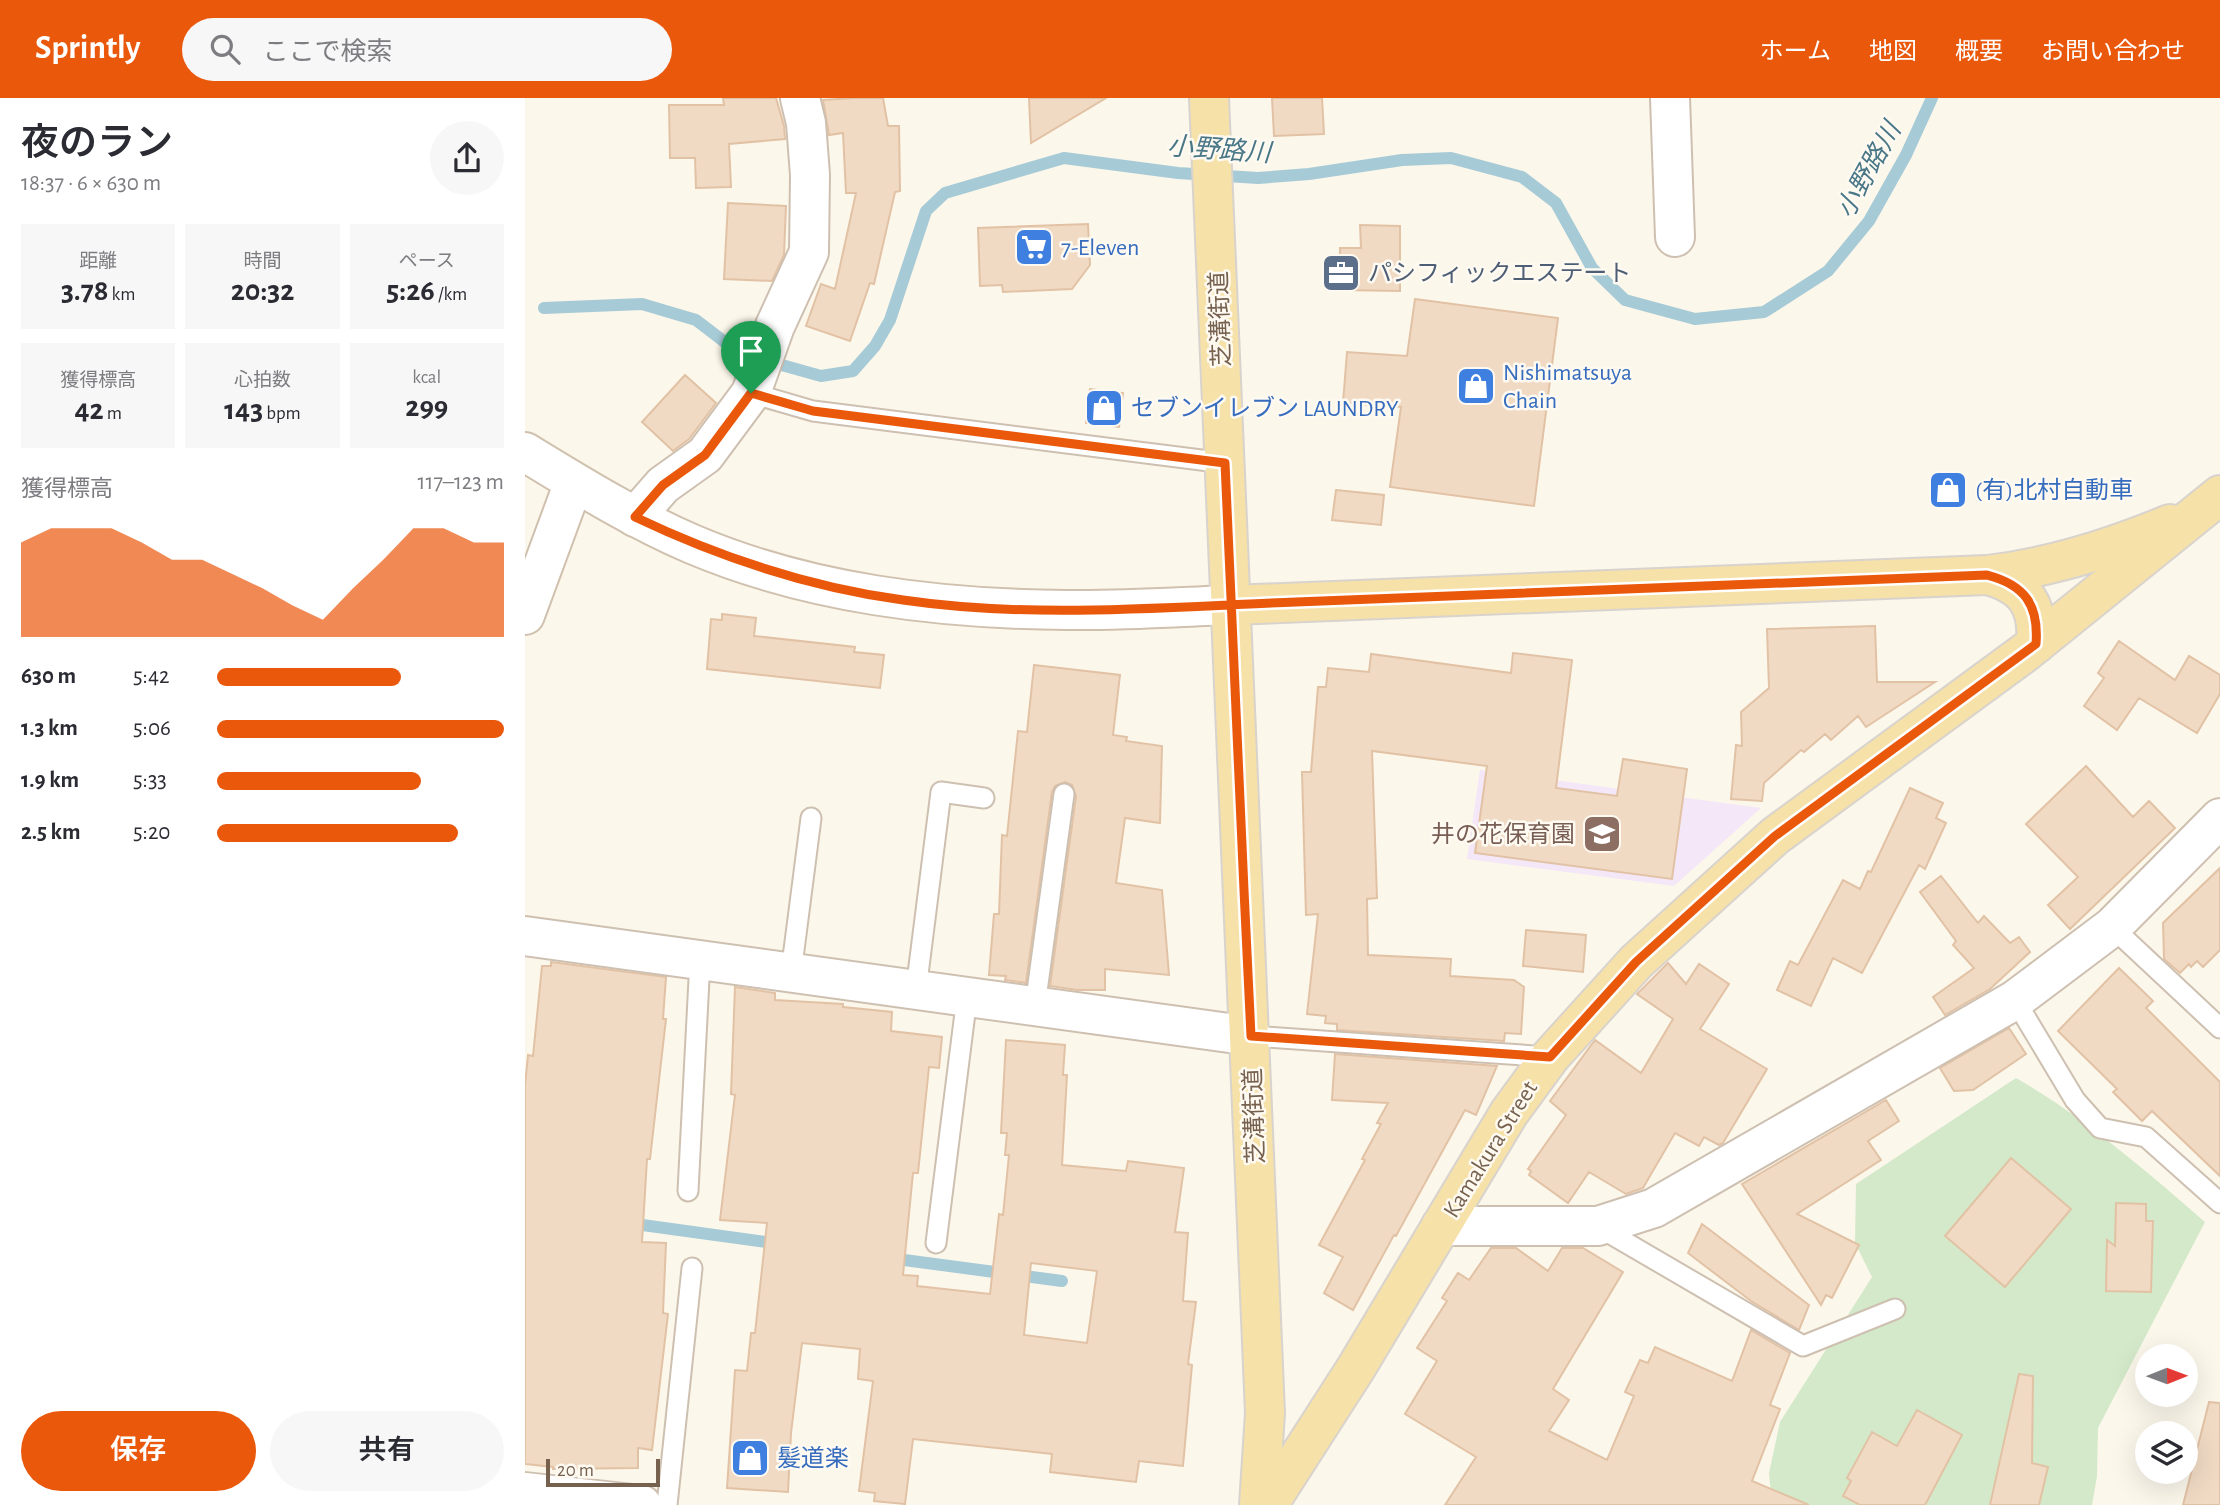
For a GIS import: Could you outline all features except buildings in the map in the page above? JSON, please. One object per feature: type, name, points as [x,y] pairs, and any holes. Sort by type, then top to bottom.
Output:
[{"type":"main road","name":"芝溝街道","points":[[1209,98],[1251,1036],[1268,1504]]},
{"type":"main road","points":[[1231,605],[1987,575],[2039,567],[2105,548],[2154,530],[2212,502]]},
{"type":"main road","name":"Kamakura Street","points":[[1268,1504],[1356,1368],[1509,1113],[1550,1057],[1636,962],[1775,836],[2036,644],[2212,502]]},
{"type":"main road","points":[[1987,575],[2002,579],[2027,599],[2036,612],[2036,644]]},
{"type":"street","points":[[635,517],[663,485],[705,455],[755,382],[775,327],[809,252],[810,175],[806,124],[800,98]]},
{"type":"street","points":[[1670,98],[1675,237]]},
{"type":"street","points":[[525,452],[635,517],[694,544],[779,574],[904,600],[997,609],[1069,611],[1231,605]]},
{"type":"street","points":[[525,615],[574,482]]},
{"type":"street","points":[[1441,1226],[1598,1226],[1654,1208],[2015,1000],[2112,927],[2220,818]]},
{"type":"street","points":[[525,936],[1251,1036]]},
{"type":"street","points":[[525,1492],[642,1505]]},
{"type":"lane","points":[[755,382],[813,411],[1225,463]]},
{"type":"lane","points":[[916,989],[941,792],[984,798]]},
{"type":"lane","points":[[1035,1006],[1064,794]]},
{"type":"lane","points":[[791,973],[811,818]]},
{"type":"lane","points":[[2112,927],[2220,1028]]},
{"type":"lane","points":[[688,1191],[700,960]]},
{"type":"lane","points":[[936,1242],[967,997]]},
{"type":"lane","points":[[2015,1000],[2075,1100],[2100,1128],[2146,1137],[2220,1203]]},
{"type":"lane","points":[[1251,1036],[1550,1057]]},
{"type":"lane","points":[[1598,1226],[1803,1346],[1895,1309]]},
{"type":"lane","points":[[667,1505],[692,1268]]},
{"type":"shaded area","name":"井の花保育園","points":[[1480,770],[1761,808],[1674,886],[1467,859]]},
{"type":"green space","points":[[2016,1078],[2090,1127],[2205,1222],[2142,1344],[2135,1344],[2135,1357],[2098,1428],[2097,1476],[2092,1505],[1772,1505],[1769,1473],[1780,1422],[1872,1277],[1855,1243],[1856,1184]]},
{"type":"waterway","name":"小野路川","points":[[544,308],[642,304],[696,320],[739,353],[821,376],[853,371],[875,346],[890,320],[926,211],[945,193],[1064,158],[1178,173],[1258,178],[1309,174],[1402,160],[1451,158],[1522,177],[1556,203],[1592,268],[1625,300],[1695,319],[1764,312],[1828,271],[1869,221],[1906,155],[1932,98]]},
{"type":"waterway","points":[[628,1223],[780,1244]]},
{"type":"waterway","points":[[889,1258],[1062,1281]]},
{"type":"place","name":"7-Eleven","points":[[1034,247]]},
{"type":"place","name":"パシフィックエステート","points":[[1341,273]]},
{"type":"place","name":"Nishimatsuya Chain","points":[[1476,386]]},
{"type":"place","name":"セブンイレブン LAUNDRY","points":[[1104,408]]},
{"type":"place","name":"(有)北村自動車","points":[[1948,490]]},
{"type":"place","name":"井の花保育園","points":[[1602,834]]},
{"type":"place","name":"髪道楽","points":[[750,1458]]},
{"type":"route","points":[[751,393],[705,455],[663,485],[635,517],[694,544],[779,574],[846,590],[904,600],[997,609],[1069,611],[1123,608],[1231,605],[1987,575],[2012,585],[2027,599],[2036,612],[2036,644],[1775,836],[1636,962],[1550,1057],[1251,1036],[1238,768],[1231,605],[1225,463],[813,411],[751,393]]}]
